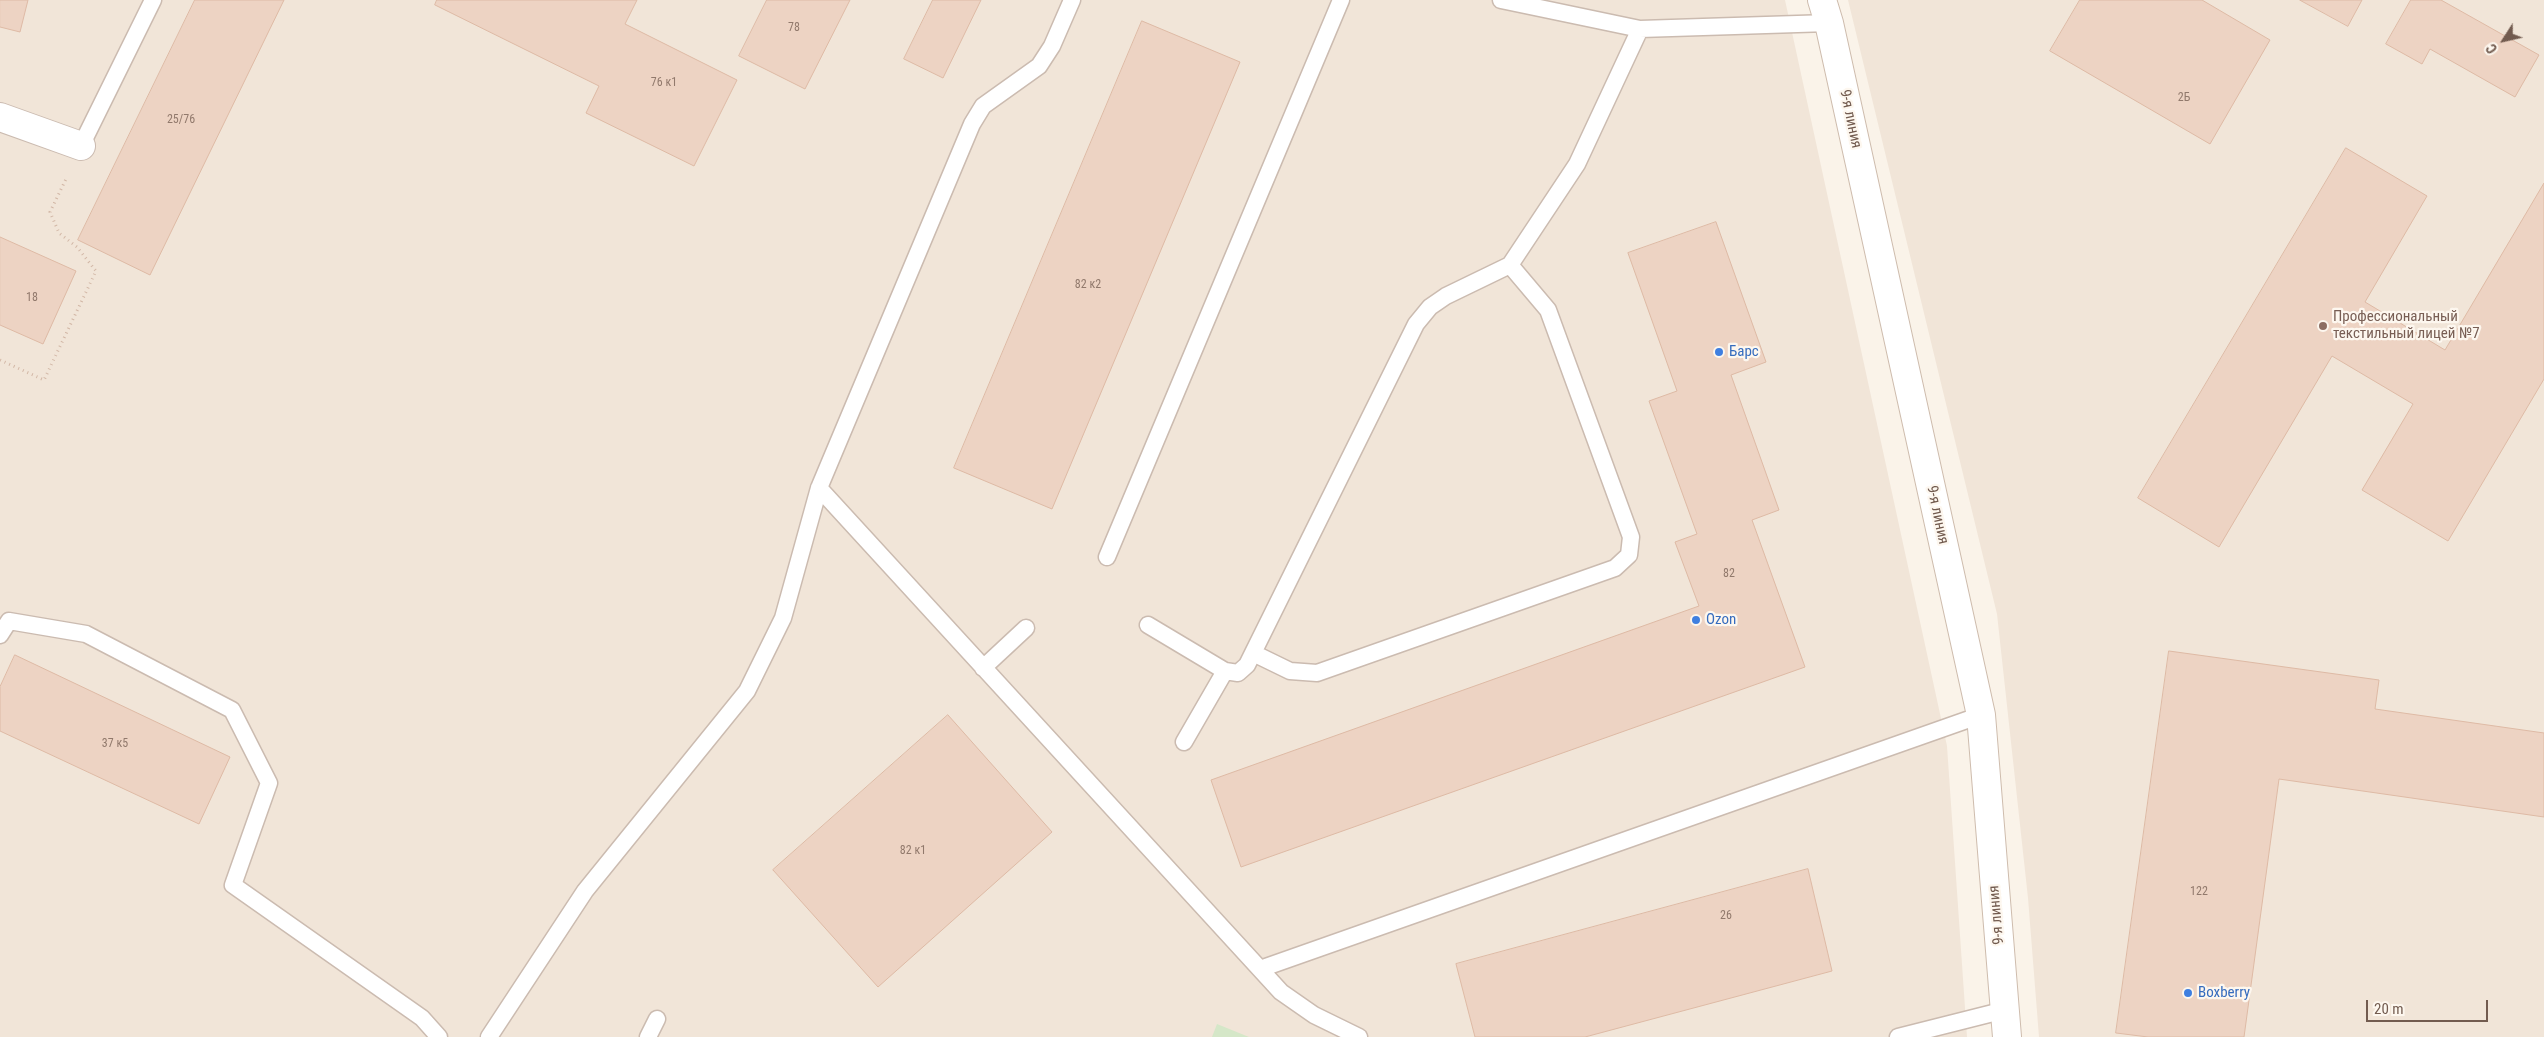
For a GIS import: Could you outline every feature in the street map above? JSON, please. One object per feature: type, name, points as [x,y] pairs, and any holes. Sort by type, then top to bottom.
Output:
[{"type":"street","name":"9-я линия","points":[[1826,11],[1982,715],[2008,1037]]},
{"type":"street","points":[[0,117],[81,146]]},
{"type":"lane","points":[[81,146],[153,0]]},
{"type":"lane","points":[[489,1037],[585,891],[747,691],[783,618],[818,488],[972,124],[983,106],[1039,66],[1052,46],[1072,0]]},
{"type":"lane","points":[[1107,557],[1341,0]]},
{"type":"lane","points":[[1501,0],[1640,28],[1826,11]]},
{"type":"lane","points":[[1148,625],[1225,671],[1238,673],[1247,665],[1416,324],[1430,307],[1446,296],[1510,265],[1577,164],[1640,28]]},
{"type":"lane","points":[[1253,653],[1290,671],[1317,673],[1615,568],[1629,555],[1631,537],[1548,310],[1510,265]]},
{"type":"lane","points":[[818,488],[1281,992],[1296,1005],[1359,1037]]},
{"type":"lane","points":[[0,635],[9,621],[86,634],[232,710],[269,782],[233,885],[422,1018],[440,1037]]},
{"type":"lane","points":[[983,668],[1026,628]]},
{"type":"lane","points":[[1184,742],[1225,671]]},
{"type":"lane","points":[[1260,969],[1982,715]]},
{"type":"lane","points":[[1898,1037],[2005,1010]]},
{"type":"lane","points":[[648,1037],[657,1019]]},
{"type":"path","points":[[0,360],[44,380],[96,271],[77,247],[59,233],[50,212],[81,146]]},
{"type":"shaded area","points":[[0,0],[1785,0],[1947,746],[1967,1037],[0,1037]]},
{"type":"shaded area","points":[[1848,0],[2544,0],[2544,1037],[2039,1037],[2028,898],[1997,614]]},
{"type":"green space","points":[[1217,1024],[1249,1037],[1212,1037]]},
{"type":"building","points":[[0,0],[28,0],[20,32],[0,27]]},
{"type":"building","points":[[195,0],[284,0],[150,275],[78,240]]},
{"type":"building","points":[[437,0],[637,0],[625,24],[737,80],[694,166],[586,113],[599,86],[435,5]]},
{"type":"building","points":[[767,0],[850,0],[805,89],[739,56]]},
{"type":"building","points":[[933,0],[981,0],[943,78],[904,59]]},
{"type":"building","points":[[2080,0],[2202,0],[2270,40],[2210,144],[2050,51]]},
{"type":"building","points":[[2300,0],[2362,0],[2348,26]]},
{"type":"building","points":[[2411,0],[2441,0],[2539,55],[2515,97],[2430,49],[2422,64],[2386,44]]},
{"type":"building","points":[[1142,21],[1240,62],[1052,509],[954,468]]},
{"type":"building","name":"Профессиональный текстильный лицей №7","points":[[2346,148],[2427,196],[2365,302],[2445,350],[2544,183],[2544,379],[2448,541],[2362,490],[2413,404],[2332,356],[2219,547],[2138,498]]},
{"type":"building","points":[[1716,222],[1766,362],[1731,375],[1779,510],[1752,520],[1805,667],[1241,867],[1211,780],[1699,606],[1675,542],[1697,534],[1649,401],[1677,391],[1628,253]]},
{"type":"building","points":[[0,237],[76,271],[43,344],[0,325]]},
{"type":"building","points":[[2169,651],[2379,680],[2375,709],[2544,733],[2544,817],[2279,779],[2244,1037],[2148,1037],[2116,1033]]},
{"type":"building","points":[[15,655],[230,757],[199,824],[0,731],[0,687]]},
{"type":"building","points":[[948,715],[1052,832],[878,987],[773,870]]},
{"type":"building","points":[[1808,869],[1832,971],[1585,1037],[1475,1037],[1456,964]]},
{"type":"place","name":"Профессиональный текстильный лицей №7","points":[[2323,326]]},
{"type":"place","name":"Барс","points":[[1719,352]]},
{"type":"place","name":"Ozon","points":[[1696,620]]},
{"type":"place","name":"Boxberry","points":[[2188,993]]}]
